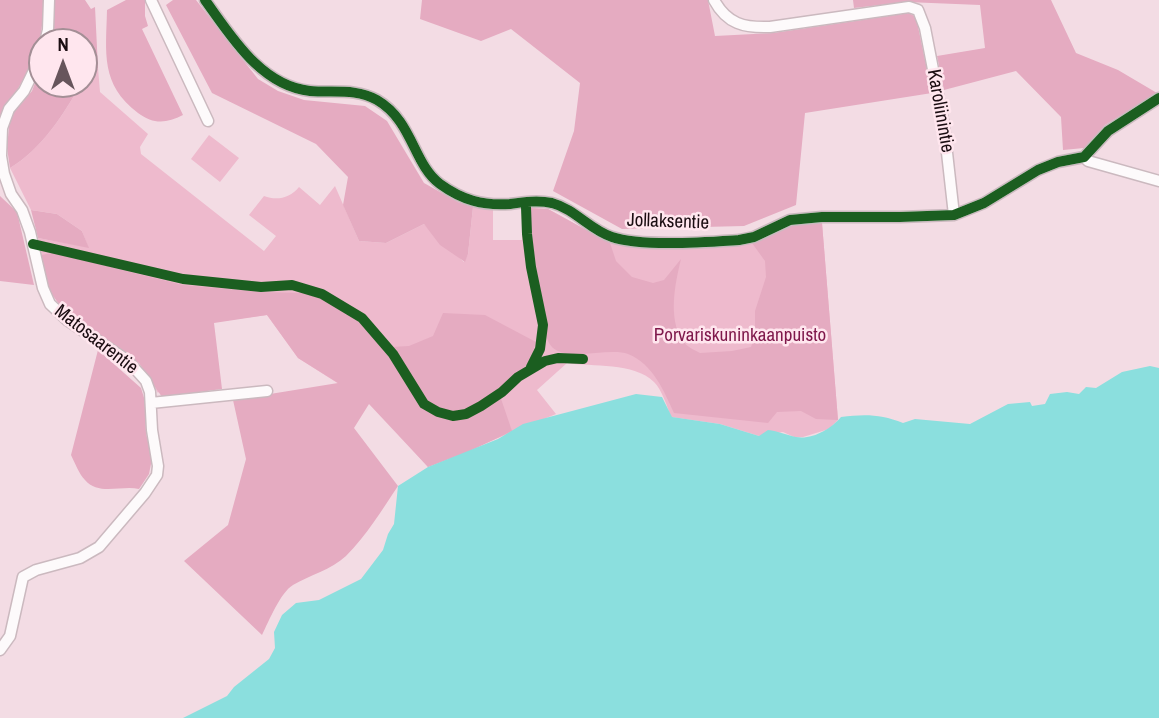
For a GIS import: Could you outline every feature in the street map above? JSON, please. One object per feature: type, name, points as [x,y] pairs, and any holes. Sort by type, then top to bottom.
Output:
[{"type":"street","points":[[48,28],[50,0]]},
{"type":"street","points":[[151,0],[208,121]]},
{"type":"street","name":"Jollaksentie","points":[[205,0],[261,70],[276,80],[305,90],[355,92],[380,102],[404,123],[428,170],[437,181],[472,202],[485,204],[526,201],[552,204],[565,208],[611,237],[637,241],[739,240],[754,237],[790,220],[954,215],[984,203],[1038,170],[1058,162],[1084,157]]},
{"type":"street","name":"Karoliinintie","points":[[714,0],[723,15],[734,23],[748,27],[770,27],[909,7],[918,10],[925,28],[944,126],[954,215]]},
{"type":"street","name":"Matosaarentie","points":[[0,650],[10,636],[23,577],[36,570],[80,558],[99,548],[157,475],[150,392],[146,381],[128,361],[67,320],[50,304],[43,288],[30,232],[4,174],[1,156],[2,128],[9,109],[28,83]]},
{"type":"street","points":[[1159,98],[1108,131],[1084,157],[1088,161],[1159,181]]},
{"type":"street","points":[[151,403],[267,391]]},
{"type":"green space","name":"Porvariskuninkaanpuisto","points":[[98,68],[100,92],[148,134],[140,147],[141,154],[264,251],[276,236],[249,215],[264,196],[283,198],[299,187],[320,205],[335,186],[359,241],[386,243],[424,224],[464,262],[468,254],[473,207],[493,208],[493,240],[522,240],[523,208],[548,209],[610,243],[648,248],[733,246],[752,243],[770,233],[822,223],[838,420],[829,429],[803,437],[794,437],[783,432],[759,436],[720,424],[671,417],[657,385],[635,371],[612,366],[567,363],[537,390],[556,414],[428,467],[372,405],[298,358],[267,315],[214,322],[158,393],[139,363],[61,307],[49,290],[38,238],[88,247],[82,231],[57,214],[31,210],[10,168],[42,141],[72,98],[98,98]]},
{"type":"green space","points":[[209,135],[239,158],[220,182],[191,159]]},
{"type":"shaded area","points":[[0,0],[45,0],[42,28],[28,28],[28,71],[0,121]]},
{"type":"shaded area","points":[[55,0],[85,0],[91,9],[95,7],[96,28],[52,28]]},
{"type":"shaded area","points":[[126,0],[145,0],[148,26],[142,29],[183,115],[166,121],[150,120],[126,102],[111,79],[106,54],[107,10]]},
{"type":"shaded area","points":[[173,0],[196,0],[258,79],[278,91],[304,100],[365,106],[387,121],[424,183],[458,202],[473,207],[465,262],[440,245],[424,224],[386,243],[359,241],[343,205],[348,177],[316,144],[212,93],[166,5]]},
{"type":"shaded area","points":[[422,0],[708,0],[715,36],[773,33],[909,13],[916,17],[932,93],[805,113],[796,205],[744,226],[622,229],[553,191],[574,131],[580,83],[511,29],[481,41],[420,19]]},
{"type":"shaded area","points":[[853,0],[1051,0],[1076,53],[1118,70],[1157,93],[1105,125],[1084,148],[1063,150],[1061,117],[1016,71],[944,90],[937,56],[985,48],[980,5],[907,2],[854,8]]},
{"type":"shaded area","points":[[28,96],[28,98],[72,98],[42,141],[10,168],[7,148],[9,126],[14,112]]},
{"type":"shaded area","points":[[0,196],[17,212],[34,285],[0,281]]},
{"type":"shaded area","points":[[531,208],[548,209],[610,243],[616,261],[632,277],[653,283],[664,280],[681,259],[675,290],[675,321],[684,342],[700,353],[751,347],[755,335],[755,311],[766,277],[765,261],[752,243],[787,226],[822,223],[838,420],[816,419],[801,411],[777,412],[768,423],[674,413],[651,371],[628,354],[578,354],[555,349],[548,341],[530,227]]},
{"type":"shaded area","points":[[31,210],[57,214],[82,231],[89,248],[38,238]]},
{"type":"shaded area","points":[[53,253],[183,285],[305,293],[329,302],[358,319],[385,350],[409,346],[433,336],[443,313],[485,315],[536,342],[530,362],[498,390],[512,431],[428,467],[369,404],[354,428],[398,486],[346,556],[288,589],[262,635],[184,561],[228,525],[246,459],[233,400],[338,383],[298,358],[267,315],[214,323],[222,389],[162,397],[139,363],[61,307],[49,290],[41,255]]},
{"type":"shaded area","points":[[98,350],[141,388],[145,401],[146,433],[152,459],[149,474],[139,489],[103,489],[90,485],[81,475],[71,455]]},
{"type":"water","points":[[1150,366],[1159,368],[1159,718],[183,718],[227,696],[234,687],[269,659],[275,648],[274,632],[282,615],[296,603],[319,600],[361,579],[383,550],[394,524],[398,486],[428,467],[498,439],[523,424],[636,394],[662,397],[672,417],[720,424],[759,436],[768,430],[808,437],[832,426],[841,417],[857,415],[880,416],[903,423],[915,419],[970,424],[1008,404],[1045,404],[1050,394],[1079,394],[1086,387],[1096,388],[1122,372]]},
{"type":"cycle path","points":[[205,0],[249,57],[277,80],[310,91],[369,96],[389,109],[406,131],[431,176],[456,194],[491,204],[536,201],[552,203],[568,210],[604,234],[640,242],[739,240],[754,237],[790,220],[822,217],[954,215],[984,203],[1038,170],[1058,162],[1084,157],[1108,131],[1159,98]]},
{"type":"cycle path","points":[[526,207],[531,267],[543,325],[540,349],[531,367]]},
{"type":"cycle path","points":[[33,244],[183,279],[261,287],[292,285],[322,294],[362,318],[393,354],[424,404],[453,416],[466,414],[481,406],[518,377],[545,361],[558,358],[583,359]]}]
